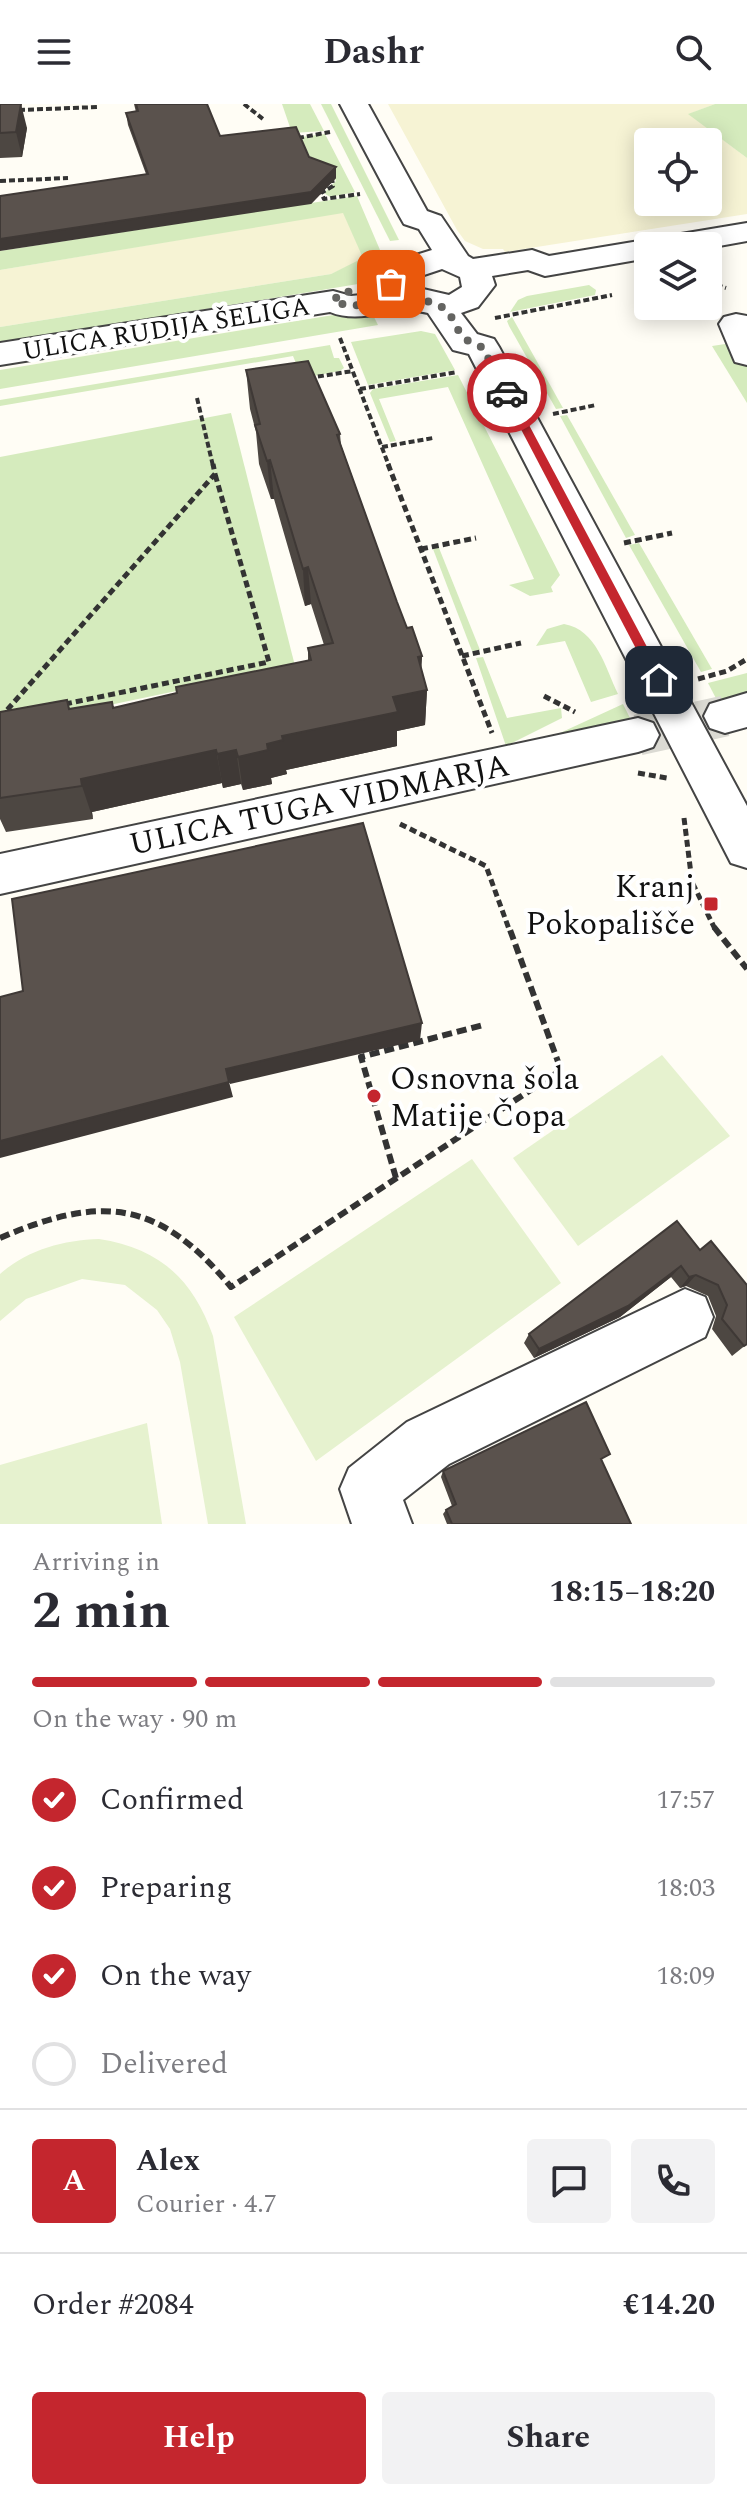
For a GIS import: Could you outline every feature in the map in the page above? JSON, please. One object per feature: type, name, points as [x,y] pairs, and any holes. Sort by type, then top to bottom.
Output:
[{"type":"street","points":[[354,104],[415,217],[430,223],[469,278],[492,336],[481,345],[465,342],[419,287],[402,228],[415,217]]},
{"type":"street","points":[[722,236],[747,232]]},
{"type":"street","points":[[419,287],[435,259],[469,278],[540,275],[545,266],[634,251]]},
{"type":"street","points":[[419,287],[459,304],[469,278]]},
{"type":"street","name":"ULICA RUDIJA ŠELIGA","points":[[0,354],[333,301],[347,307],[419,287]]},
{"type":"street","points":[[481,345],[747,849]]},
{"type":"street","name":"ULICA TUGA VIDMARJA","points":[[0,874],[638,735]]},
{"type":"street","points":[[382,1524],[370,1489],[428,1443],[685,1317]]},
{"type":"path","points":[[244,104],[263,119]]},
{"type":"path","points":[[14,110],[98,107]]},
{"type":"path","points":[[285,138],[330,132]]},
{"type":"path","points":[[297,136],[302,148]]},
{"type":"path","points":[[0,181],[68,178]]},
{"type":"path","points":[[331,179],[324,191],[324,199],[360,194]]},
{"type":"path","points":[[722,287],[726,288]]},
{"type":"path","points":[[360,389],[612,295]]},
{"type":"path","points":[[340,338],[503,763]]},
{"type":"path","points":[[300,380],[353,371]]},
{"type":"path","points":[[60,705],[269,662],[215,474],[197,398]]},
{"type":"path","points":[[552,414],[596,405]]},
{"type":"path","points":[[382,447],[433,438]]},
{"type":"path","points":[[0,718],[215,474]]},
{"type":"path","points":[[623,543],[672,533]]},
{"type":"path","points":[[421,549],[476,538]]},
{"type":"path","points":[[462,656],[521,643]]},
{"type":"path","points":[[697,679],[727,671],[747,659]]},
{"type":"path","points":[[544,696],[581,716]]},
{"type":"path","points":[[0,718],[16,715]]},
{"type":"path","points":[[0,1238],[49,1216],[101,1208],[155,1222],[192,1243],[231,1287],[561,1070],[486,866],[346,797]]},
{"type":"path","points":[[684,818],[683,852],[699,904],[722,943],[747,969]]},
{"type":"path","points":[[396,1178],[361,1057],[483,1025]]},
{"type":"shaded area","points":[[388,104],[715,104],[689,114],[707,128],[634,128],[634,216],[722,216],[722,139],[747,158],[747,214],[505,252],[503,249],[483,249],[465,241]]},
{"type":"shaded area","points":[[343,212],[364,259],[331,274],[0,327],[0,270]]},
{"type":"green space","points":[[282,104],[310,104],[324,131],[292,133]]},
{"type":"green space","points":[[321,104],[331,104],[399,240],[390,241]]},
{"type":"green space","points":[[715,104],[747,104],[747,158],[722,139],[722,128],[707,128],[688,114]]},
{"type":"green space","points":[[325,134],[355,192],[330,197],[324,193],[336,181],[333,176],[315,169],[301,137]]},
{"type":"green space","points":[[357,196],[380,250],[359,278],[358,284],[0,343],[0,327],[331,274],[363,258],[343,213],[0,270],[0,251]]},
{"type":"green space","points":[[589,285],[596,290],[595,295],[510,312],[518,300],[527,296]]},
{"type":"green space","points":[[370,309],[378,325],[0,389],[0,370]]},
{"type":"green space","points":[[512,317],[563,408],[556,409],[509,326],[507,321]]},
{"type":"green space","points":[[421,331],[435,334],[455,370],[368,385],[351,342]]},
{"type":"green space","points":[[732,343],[747,365],[747,403],[712,346]]},
{"type":"green space","points":[[330,345],[334,358],[339,358],[344,368],[340,371],[302,378],[293,356],[0,406],[0,400]]},
{"type":"green space","points":[[458,375],[560,575],[551,587],[553,592],[530,596],[509,585],[534,579],[448,387],[379,399],[396,441],[390,442],[370,393],[373,389]]},
{"type":"green space","points":[[231,413],[295,666],[0,728],[0,457]]},
{"type":"green space","points":[[567,415],[635,535],[626,538],[560,416]]},
{"type":"green space","points":[[639,543],[712,669],[701,672],[629,545]]},
{"type":"green space","points":[[439,548],[480,650],[472,651],[433,549]]},
{"type":"green space","points":[[564,624],[585,634],[592,642],[618,694],[591,702],[565,641],[536,646],[547,629]]},
{"type":"green space","points":[[483,657],[507,718],[561,708],[562,718],[506,746],[476,658]]},
{"type":"green space","points":[[747,673],[747,700],[720,706],[708,683]]},
{"type":"green space","points":[[623,704],[634,726],[523,750]]},
{"type":"green space","points":[[662,1055],[730,1136],[578,1246],[513,1158]]},
{"type":"green space","points":[[472,1159],[561,1283],[316,1461],[234,1317]]},
{"type":"green space","points":[[99,1239],[120,1243],[156,1259],[184,1283],[205,1316],[213,1336],[246,1524],[208,1524],[180,1362],[170,1329],[157,1310],[125,1285],[82,1279],[26,1299],[0,1321],[0,1274],[46,1248]]},
{"type":"green space","points":[[147,1423],[162,1524],[0,1524],[0,1465]]},
{"type":"building","points":[[0,104],[21,104],[16,132],[0,133]]},
{"type":"building","points":[[136,104],[207,104],[220,136],[296,127],[309,157],[336,167],[311,192],[0,239],[0,196],[148,174],[126,113],[138,111]]},
{"type":"building","points":[[308,361],[340,434],[337,435],[407,628],[412,627],[422,656],[418,657],[427,690],[393,697],[398,712],[282,736],[283,740],[267,744],[268,750],[238,757],[236,750],[217,754],[216,750],[81,779],[82,786],[0,798],[0,712],[67,700],[69,709],[112,702],[113,708],[177,693],[176,687],[311,660],[308,648],[333,643],[308,567],[303,569],[270,460],[267,461],[255,425],[260,424],[246,370]]},
{"type":"building","points":[[363,823],[422,1023],[226,1069],[229,1082],[0,1141],[0,997],[23,991],[12,899]]},
{"type":"building","points":[[677,1221],[700,1250],[711,1241],[747,1285],[747,1344],[744,1346],[722,1319],[727,1305],[718,1285],[696,1275],[689,1277],[681,1266],[628,1306],[539,1349],[529,1334]]},
{"type":"building","points":[[586,1402],[610,1454],[601,1459],[631,1524],[452,1524],[446,1510],[456,1504],[443,1471]]},
{"type":"tunnel","points":[[638,735],[725,716]]},
{"type":"way so far","points":[[391,284],[341,293],[333,301],[347,307],[417,299],[439,305],[465,342],[482,347],[507,393]]},
{"type":"place","name":"Kranj Pokopališče","points":[[711,904]]},
{"type":"place","name":"Osnovna šola Matije Čopa","points":[[374,1096]]},
{"type":"route","points":[[507,393],[659,680]]}]
